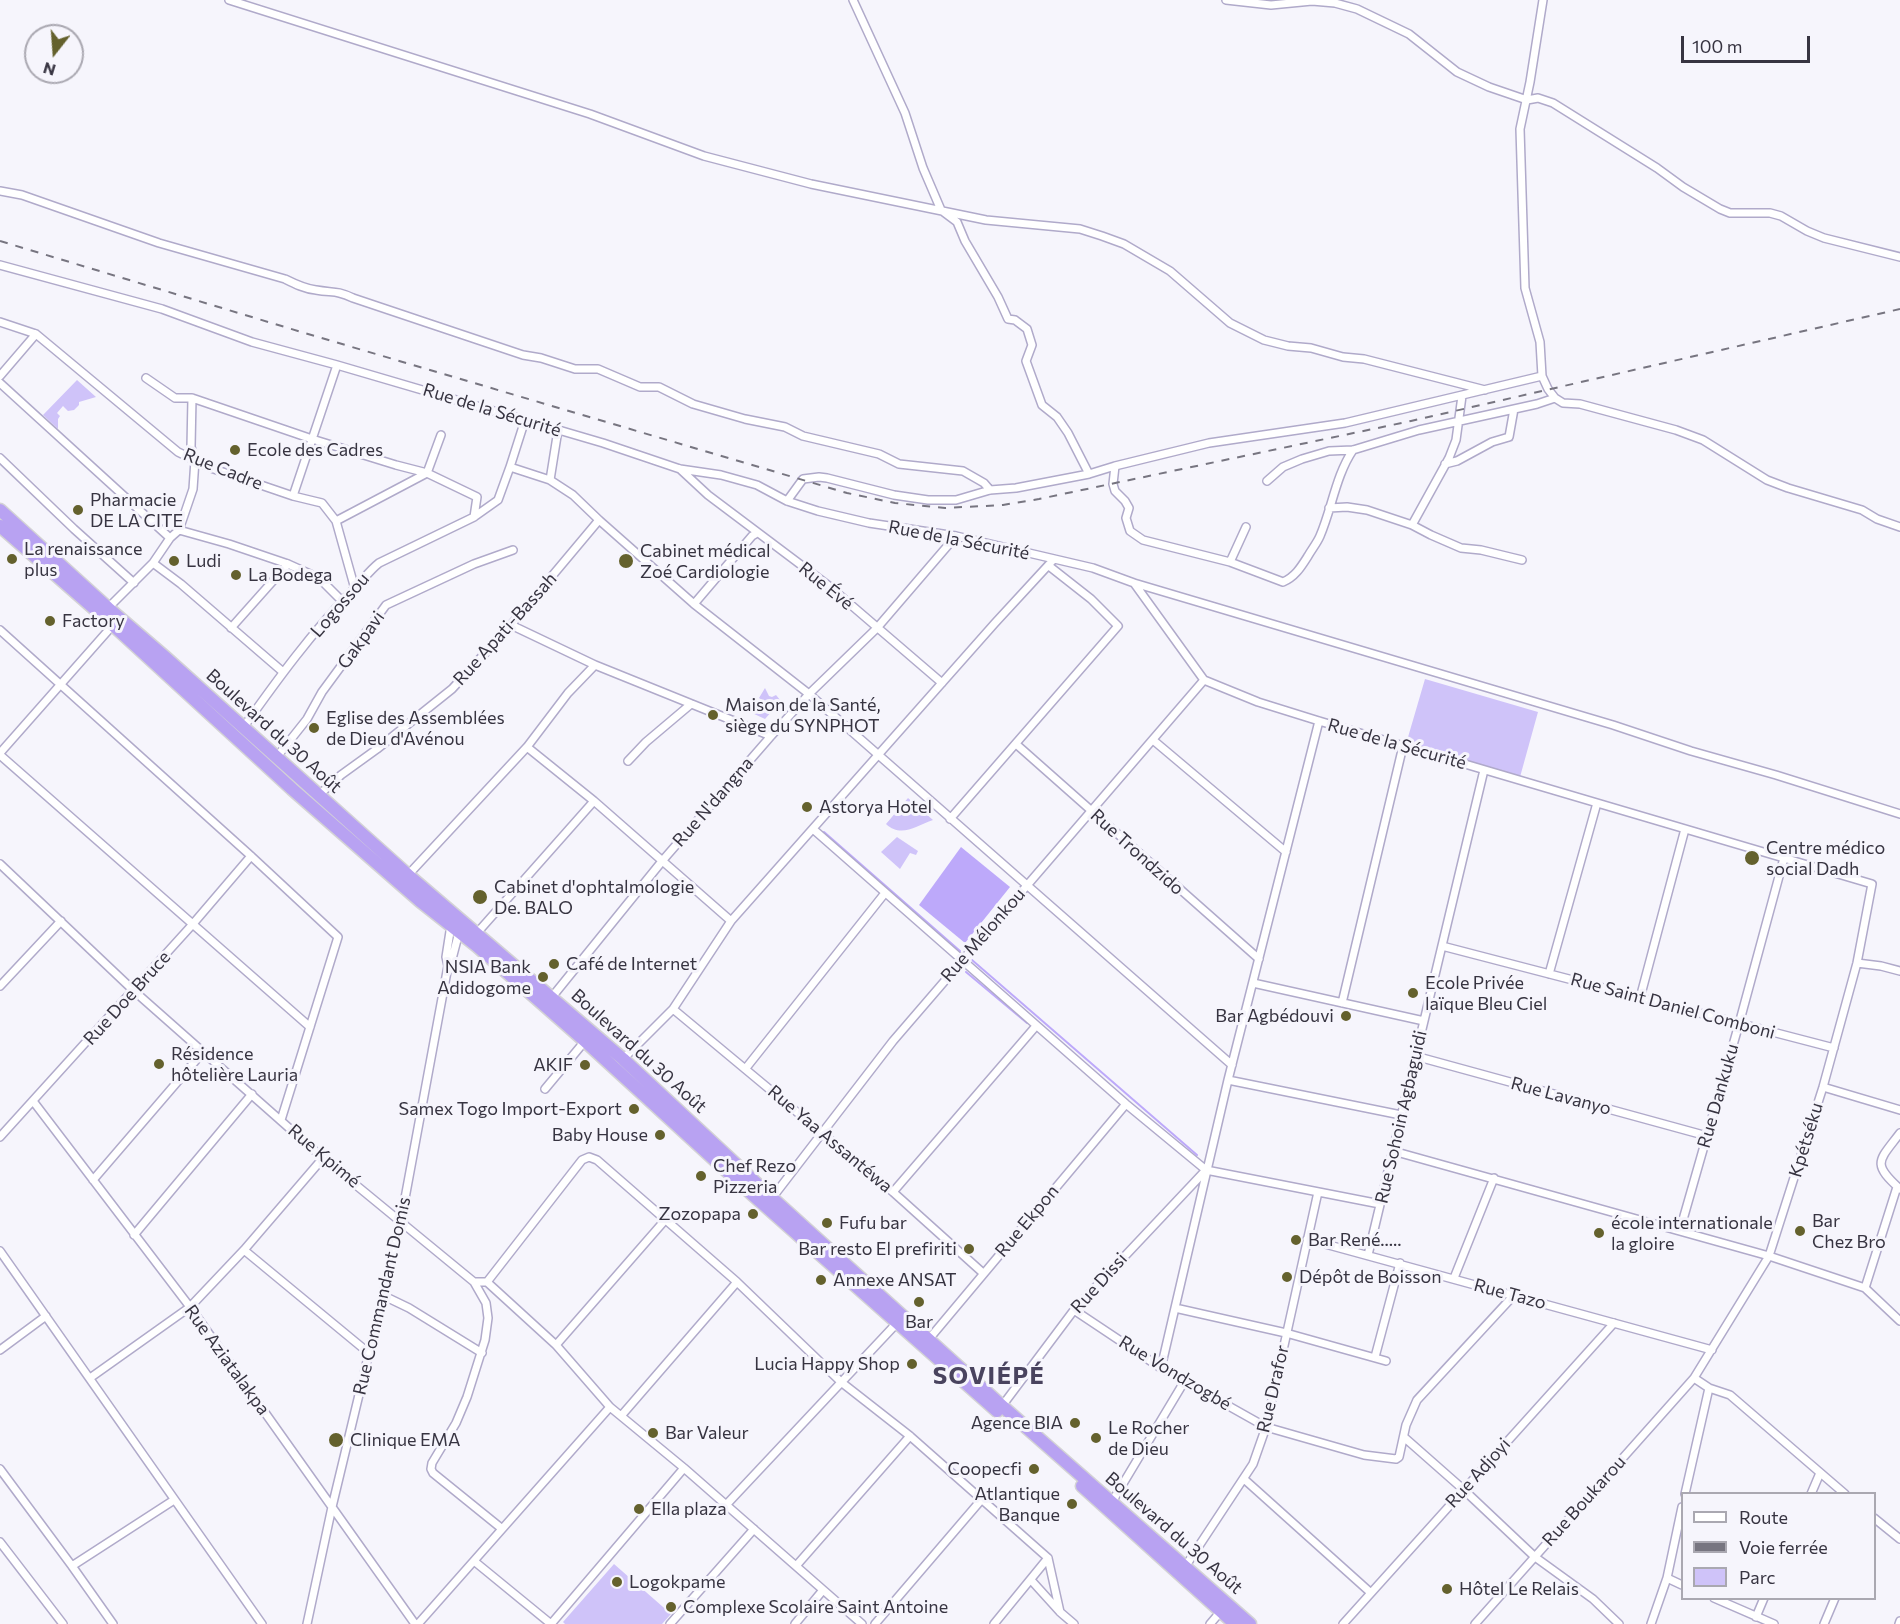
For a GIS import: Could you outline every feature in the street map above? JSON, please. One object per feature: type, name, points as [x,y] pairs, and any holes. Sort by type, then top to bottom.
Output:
[{"type":"highway","name":"Boulevard du 30 Août","points":[[0,510],[292,789],[420,901],[477,933],[552,997],[623,1059],[828,1260],[900,1320],[1045,1453],[1224,1607],[1250,1624]]},
{"type":"highway","name":"Boulevard du 30 Août","points":[[0,526],[105,612]]},
{"type":"highway","name":"Boulevard du 30 Août","points":[[116,622],[319,795],[408,875],[477,946],[768,1202]]},
{"type":"highway","name":"Boulevard du 30 Août","points":[[900,1320],[929,1339],[1185,1567],[1224,1607],[1235,1624]]},
{"type":"street","points":[[230,0],[590,114],[704,156],[811,184],[986,220],[1080,229],[1124,244],[1170,271],[1230,323],[1263,340],[1288,346],[1311,348],[1343,357],[1364,359],[1485,390]]},
{"type":"street","points":[[853,0],[905,113],[922,168],[941,210],[957,222],[1008,319],[1015,320],[1027,329],[1032,345],[1026,361],[1042,405],[1058,417],[1089,474]]},
{"type":"street","points":[[1226,0],[1271,5],[1312,1],[1335,3],[1357,9],[1408,34],[1457,72],[1489,87],[1527,100],[1538,98],[1553,103],[1657,168],[1683,187],[1730,213],[1770,213],[1781,216],[1824,238],[1900,257]]},
{"type":"street","points":[[1543,0],[1527,100],[1520,129],[1526,288],[1540,342],[1542,376],[1555,398],[1563,403],[1580,404],[1676,430],[1703,440],[1767,480],[1862,510],[1877,519],[1900,527]]},
{"type":"street","points":[[0,191],[22,195],[159,243],[285,279],[304,288],[339,291],[364,302],[523,355],[541,357],[575,369],[598,369],[639,387],[659,387],[693,404],[745,419],[785,427],[803,436],[879,454],[899,464],[963,471],[984,483],[990,490]]},
{"type":"street","name":"Rue de la Sécurité","points":[[0,265],[162,309],[252,342],[603,443],[680,469],[721,475],[757,485],[787,501],[818,511],[868,523],[956,536],[1010,547],[1052,562],[1093,568],[1134,583],[1613,725],[1690,751],[1900,814]]},
{"type":"street","name":"Rue Cadre","points":[[0,321],[36,334],[178,452],[211,468],[292,496],[322,503],[336,521]]},
{"type":"street","points":[[0,376],[36,334]]},
{"type":"street","points":[[292,496],[337,365]]},
{"type":"street","points":[[787,501],[803,480],[819,477],[894,495],[928,500],[956,500],[990,490],[1016,488],[1089,474],[1209,443],[1345,423],[1542,376]]},
{"type":"street","points":[[146,378],[175,398],[192,398],[312,439],[427,473],[477,497],[474,517]]},
{"type":"street","points":[[0,383],[170,538]]},
{"type":"street","points":[[1412,525],[1456,441],[1462,396]]},
{"type":"street","points":[[105,612],[153,563],[170,538],[179,530],[193,489],[195,460],[191,447],[192,398]]},
{"type":"street","points":[[1268,481],[1283,466],[1329,451],[1353,450],[1419,430],[1555,398]]},
{"type":"street","points":[[1445,464],[1457,461],[1492,442],[1509,437],[1514,409]]},
{"type":"street","points":[[525,420],[510,467],[550,480],[573,495],[694,604],[809,694],[1232,1065]]},
{"type":"street","points":[[550,480],[558,430]]},
{"type":"street","points":[[355,589],[336,521],[427,473],[441,435]]},
{"type":"street","points":[[1115,466],[1114,491],[1129,508],[1126,518],[1131,531],[1143,540],[1230,562],[1282,582],[1300,568],[1319,538],[1353,450]]},
{"type":"street","points":[[0,458],[74,530],[134,583]]},
{"type":"street","name":"Logossou","points":[[243,728],[283,672],[370,570],[379,563],[474,517],[498,500],[510,467]]},
{"type":"street","name":"Rue Évé","points":[[680,469],[708,495],[829,586],[942,683]]},
{"type":"street","points":[[1329,508],[1347,507],[1367,510],[1412,525],[1431,536],[1461,548],[1481,550],[1522,560]]},
{"type":"street","name":"Rue Apati-Bassah","points":[[319,795],[341,775],[378,749],[452,689],[511,625],[599,520]]},
{"type":"street","points":[[1230,562],[1246,527]]},
{"type":"street","points":[[179,530],[288,564],[319,578],[342,601]]},
{"type":"street","points":[[694,604],[757,533]]},
{"type":"street","name":"Rue N'dangna","points":[[552,997],[663,860],[771,736],[809,694],[877,627],[956,536]]},
{"type":"street","name":"Gakpavi","points":[[276,758],[307,719],[322,692],[386,605],[474,564],[513,550]]},
{"type":"street","points":[[623,1059],[674,1009],[731,921],[995,623],[1052,562],[1118,626],[950,819]]},
{"type":"street","points":[[153,563],[181,584],[283,672]]},
{"type":"street","points":[[231,628],[288,564]]},
{"type":"street","points":[[1134,583],[1204,680]]},
{"type":"street","points":[[116,622],[0,754],[192,926],[310,1027]]},
{"type":"street","points":[[511,625],[595,664],[771,736]]},
{"type":"street","points":[[0,630],[338,937],[281,1120]]},
{"type":"street","points":[[408,875],[526,747],[568,693],[595,664]]},
{"type":"street","name":"Rue de la Sécurité","points":[[1204,680],[1258,702],[1319,721],[1872,884]]},
{"type":"street","name":"Rue Mélonkou","points":[[768,1202],[892,1041],[1204,680]]},
{"type":"street","points":[[628,761],[646,742],[691,704]]},
{"type":"street","points":[[1161,1368],[1206,1170],[1319,721]]},
{"type":"street","points":[[1153,740],[1286,852]]},
{"type":"street","name":"Rue Trondzido","points":[[1016,744],[1259,959]]},
{"type":"street","points":[[1342,1003],[1403,746]]},
{"type":"street","points":[[526,747],[594,801],[731,921]]},
{"type":"street","name":"Rue Sohoin Agbaguidi","points":[[1368,1255],[1484,770]]},
{"type":"street","points":[[477,933],[594,801]]},
{"type":"street","points":[[1550,974],[1597,803]]},
{"type":"street","points":[[813,829],[1125,1104],[1206,1170],[1380,1204]]},
{"type":"street","points":[[1640,998],[1685,829]]},
{"type":"street","name":"Rue Doe Bruce","points":[[0,1137],[192,926],[251,856]]},
{"type":"street","name":"Rue Dankuku","points":[[1680,1230],[1784,858]]},
{"type":"street","name":"Rue Kpimé","points":[[0,864],[133,990],[203,1052],[324,1158],[474,1282]]},
{"type":"street","name":"Kpétséku","points":[[1694,1378],[1770,1256],[1834,1048],[1857,963],[1872,884]]},
{"type":"street","points":[[746,1068],[885,893]]},
{"type":"street","points":[[0,986],[61,921]]},
{"type":"street","name":"Rue Commandant Domis","points":[[448,966],[446,957],[458,924]]},
{"type":"street","name":"Rue Commandant Domis","points":[[307,1624],[332,1507],[401,1220],[448,966],[452,959],[458,924]]},
{"type":"street","name":"Rue Saint Daniel Comboni","points":[[1442,946],[1834,1048]]},
{"type":"street","points":[[1857,963],[1900,971]]},
{"type":"street","points":[[1253,983],[1424,1021]]},
{"type":"street","name":"Rue Yaa Assantéwa","points":[[674,1009],[893,1192],[983,1273]]},
{"type":"street","points":[[893,1192],[1036,1026]]},
{"type":"street","points":[[545,1089],[585,1041]]},
{"type":"street","points":[[93,1180],[203,1052]]},
{"type":"street","name":"Rue Lavanyo","points":[[1415,1056],[1707,1136]]},
{"type":"street","points":[[1228,1080],[1401,1115]]},
{"type":"street","points":[[1823,1087],[1900,1110]]},
{"type":"street","points":[[134,1235],[252,1094]]},
{"type":"street","name":"Rue Aziatalakpa","points":[[33,1101],[190,1307],[416,1624]]},
{"type":"street","name":"Rue Ekpon","points":[[929,1339],[1125,1104]]},
{"type":"street","points":[[1864,1288],[1898,1188],[1881,1170],[1881,1158],[1900,1133]]},
{"type":"street","points":[[1393,1150],[1770,1256],[1864,1288],[1900,1321]]},
{"type":"street","points":[[487,1282],[582,1160],[589,1157],[597,1160],[737,1282],[841,1382],[910,1436],[1048,1558],[1060,1612]]},
{"type":"street","points":[[90,1378],[190,1307],[244,1250],[324,1158]]},
{"type":"street","name":"Rue Dissi","points":[[1002,1406],[1074,1310],[1206,1170]]},
{"type":"street","points":[[1454,1278],[1494,1178]]},
{"type":"street","name":"Rue Drafor","points":[[1185,1567],[1244,1479],[1259,1450],[1318,1192]]},
{"type":"street","points":[[556,1345],[666,1219]]},
{"type":"street","name":"Rue Tazo","points":[[1307,1239],[1712,1350]]},
{"type":"street","points":[[244,1250],[370,1354]]},
{"type":"street","points":[[0,1251],[262,1624]]},
{"type":"street","points":[[1374,1358],[1400,1263]]},
{"type":"street","points":[[501,1528],[431,1469],[432,1462],[456,1423],[482,1353],[488,1318],[486,1303],[474,1282],[487,1282],[556,1345],[610,1407],[684,1468],[862,1624]]},
{"type":"street","points":[[621,1416],[737,1282]]},
{"type":"street","points":[[1514,1295],[1417,1400],[1406,1425],[1405,1438],[1535,1557],[1593,1599],[1619,1624]]},
{"type":"street","points":[[384,1296],[409,1308],[482,1353]]},
{"type":"street","points":[[1175,1308],[1286,1333],[1386,1360]]},
{"type":"street","name":"Rue Vondzogbé","points":[[1074,1310],[1161,1368],[1266,1427],[1364,1455],[1396,1459],[1399,1457],[1405,1438]]},
{"type":"street","points":[[0,1350],[46,1316]]},
{"type":"street","points":[[726,1505],[900,1320]]},
{"type":"street","name":"Rue Adjoyi","points":[[1343,1624],[1614,1323]]},
{"type":"street","points":[[1694,1378],[1709,1389],[1730,1395],[1843,1492]]},
{"type":"street","name":"Rue Boukarou","points":[[1475,1624],[1694,1378]]},
{"type":"street","points":[[1112,1502],[1185,1382]]},
{"type":"street","points":[[1685,1492],[1709,1389]]},
{"type":"street","points":[[416,1624],[610,1407]]},
{"type":"street","points":[[796,1566],[910,1436]]},
{"type":"street","points":[[474,1561],[551,1624],[684,1468]]},
{"type":"street","points":[[0,1469],[113,1624]]},
{"type":"street","points":[[1812,1492],[1820,1473]]},
{"type":"street","points":[[1244,1479],[1371,1593]]},
{"type":"street","points":[[875,1624],[982,1499]]},
{"type":"street","points":[[72,1566],[174,1500]]},
{"type":"street","points":[[1652,1624],[1681,1515]]},
{"type":"street","points":[[1876,1519],[1900,1539]]},
{"type":"street","points":[[670,1624],[754,1529]]},
{"type":"street","points":[[0,1542],[63,1624]]},
{"type":"street","points":[[994,1624],[1048,1558]]},
{"type":"street","points":[[1666,1578],[1681,1584]]},
{"type":"street","points":[[1030,1580],[1074,1624]]},
{"type":"street","points":[[795,1624],[823,1590]]},
{"type":"street","points":[[1716,1600],[1774,1624]]},
{"type":"street","points":[[1756,1617],[1764,1600]]},
{"type":"street","points":[[1824,1624],[1835,1600]]},
{"type":"street","points":[[1210,1624],[1224,1607]]},
{"type":"green space","points":[[77,380],[96,397],[79,402],[74,410],[68,411],[63,406],[57,413],[60,416],[58,429],[43,415]]},
{"type":"green space","points":[[1425,679],[1538,712],[1520,777],[1406,744]]},
{"type":"green space","points":[[765,688],[769,696],[776,695],[781,701],[765,719],[739,707],[740,704],[752,710],[759,706],[762,700],[759,698]]},
{"type":"green space","points":[[908,798],[933,820],[909,830],[897,830],[886,824]]},
{"type":"green space","points":[[897,837],[918,851],[916,855],[910,853],[900,869],[881,852]]},
{"type":"green space","name":"Logokpame","points":[[614,1564],[671,1614],[662,1624],[565,1624],[563,1622]]},
{"type":"shaded area","points":[[961,847],[1010,887],[965,943],[919,905]]},
{"type":"waterway","points":[[824,832],[960,951]]},
{"type":"waterway","points":[[972,960],[1197,1155]]},
{"type":"waterway","points":[[966,972],[1027,1023]]},
{"type":"railway","points":[[0,241],[847,493],[895,503],[945,508],[1003,505],[1039,499],[1411,421],[1900,309]]},
{"type":"place","name":"Ecole des Cadres","points":[[235,450]]},
{"type":"place","name":"Pharmacie DE LA CITE","points":[[78,510]]},
{"type":"place","name":"La renaissance plus","points":[[12,559]]},
{"type":"place","name":"Ludi","points":[[174,561]]},
{"type":"place","name":"Cabinet médical Zoé Cardiologie","points":[[626,561]]},
{"type":"place","name":"La Bodega","points":[[236,575]]},
{"type":"place","name":"Factory","points":[[50,621]]},
{"type":"place","name":"Maison de la Santé, siège du SYNPHOT","points":[[713,715]]},
{"type":"place","name":"Eglise des Assemblées de Dieu d'Avénou","points":[[314,728]]},
{"type":"place","name":"Astorya Hotel","points":[[807,807]]},
{"type":"place","name":"Centre médico social Dadh","points":[[1752,858]]},
{"type":"place","name":"Cabinet d'ophtalmologie De. BALO","points":[[480,897]]},
{"type":"place","name":"Café de Internet","points":[[554,964]]},
{"type":"place","name":"NSIA Bank Adidogome","points":[[543,977]]},
{"type":"place","name":"Ecole Privée laïque Bleu Ciel","points":[[1413,993]]},
{"type":"place","name":"Bar Agbédouvi","points":[[1346,1016]]},
{"type":"place","name":"Résidence hôtelière Lauria","points":[[159,1064]]},
{"type":"place","name":"AKIF","points":[[585,1065]]},
{"type":"place","name":"Samex Togo Import-Export","points":[[634,1109]]},
{"type":"place","name":"Baby House","points":[[660,1135]]},
{"type":"place","name":"Chef Rezo Pizzeria","points":[[701,1176]]},
{"type":"place","name":"Zozopapa","points":[[753,1214]]},
{"type":"place","name":"Fufu bar","points":[[827,1223]]},
{"type":"place","name":"Bar Chez Bro","points":[[1800,1231]]},
{"type":"place","name":"école internationale la gloire","points":[[1599,1233]]},
{"type":"place","name":"Bar René.....","points":[[1296,1240]]},
{"type":"place","name":"Bar resto El prefiriti","points":[[969,1249]]},
{"type":"place","name":"Dépôt de Boisson","points":[[1287,1277]]},
{"type":"place","name":"Annexe ANSAT","points":[[821,1280]]},
{"type":"place","name":"Bar","points":[[919,1302]]},
{"type":"place","name":"Lucia Happy Shop","points":[[912,1364]]},
{"type":"place","name":"Agence BIA","points":[[1075,1423]]},
{"type":"place","name":"Bar Valeur","points":[[653,1433]]},
{"type":"place","name":"Le Rocher de Dieu","points":[[1096,1438]]},
{"type":"place","name":"Clinique EMA","points":[[336,1440]]},
{"type":"place","name":"Coopecfi","points":[[1034,1469]]},
{"type":"place","name":"Atlantique Banque","points":[[1072,1504]]},
{"type":"place","name":"Ella plaza","points":[[639,1509]]},
{"type":"place","name":"Logokpame","points":[[617,1582]]},
{"type":"place","name":"Hôtel Le Relais","points":[[1447,1589]]},
{"type":"place","name":"Complexe Scolaire Saint Antoine","points":[[671,1607]]},
{"type":"district","name":"SOVIÉPÉ","points":[[989,1376]]}]
